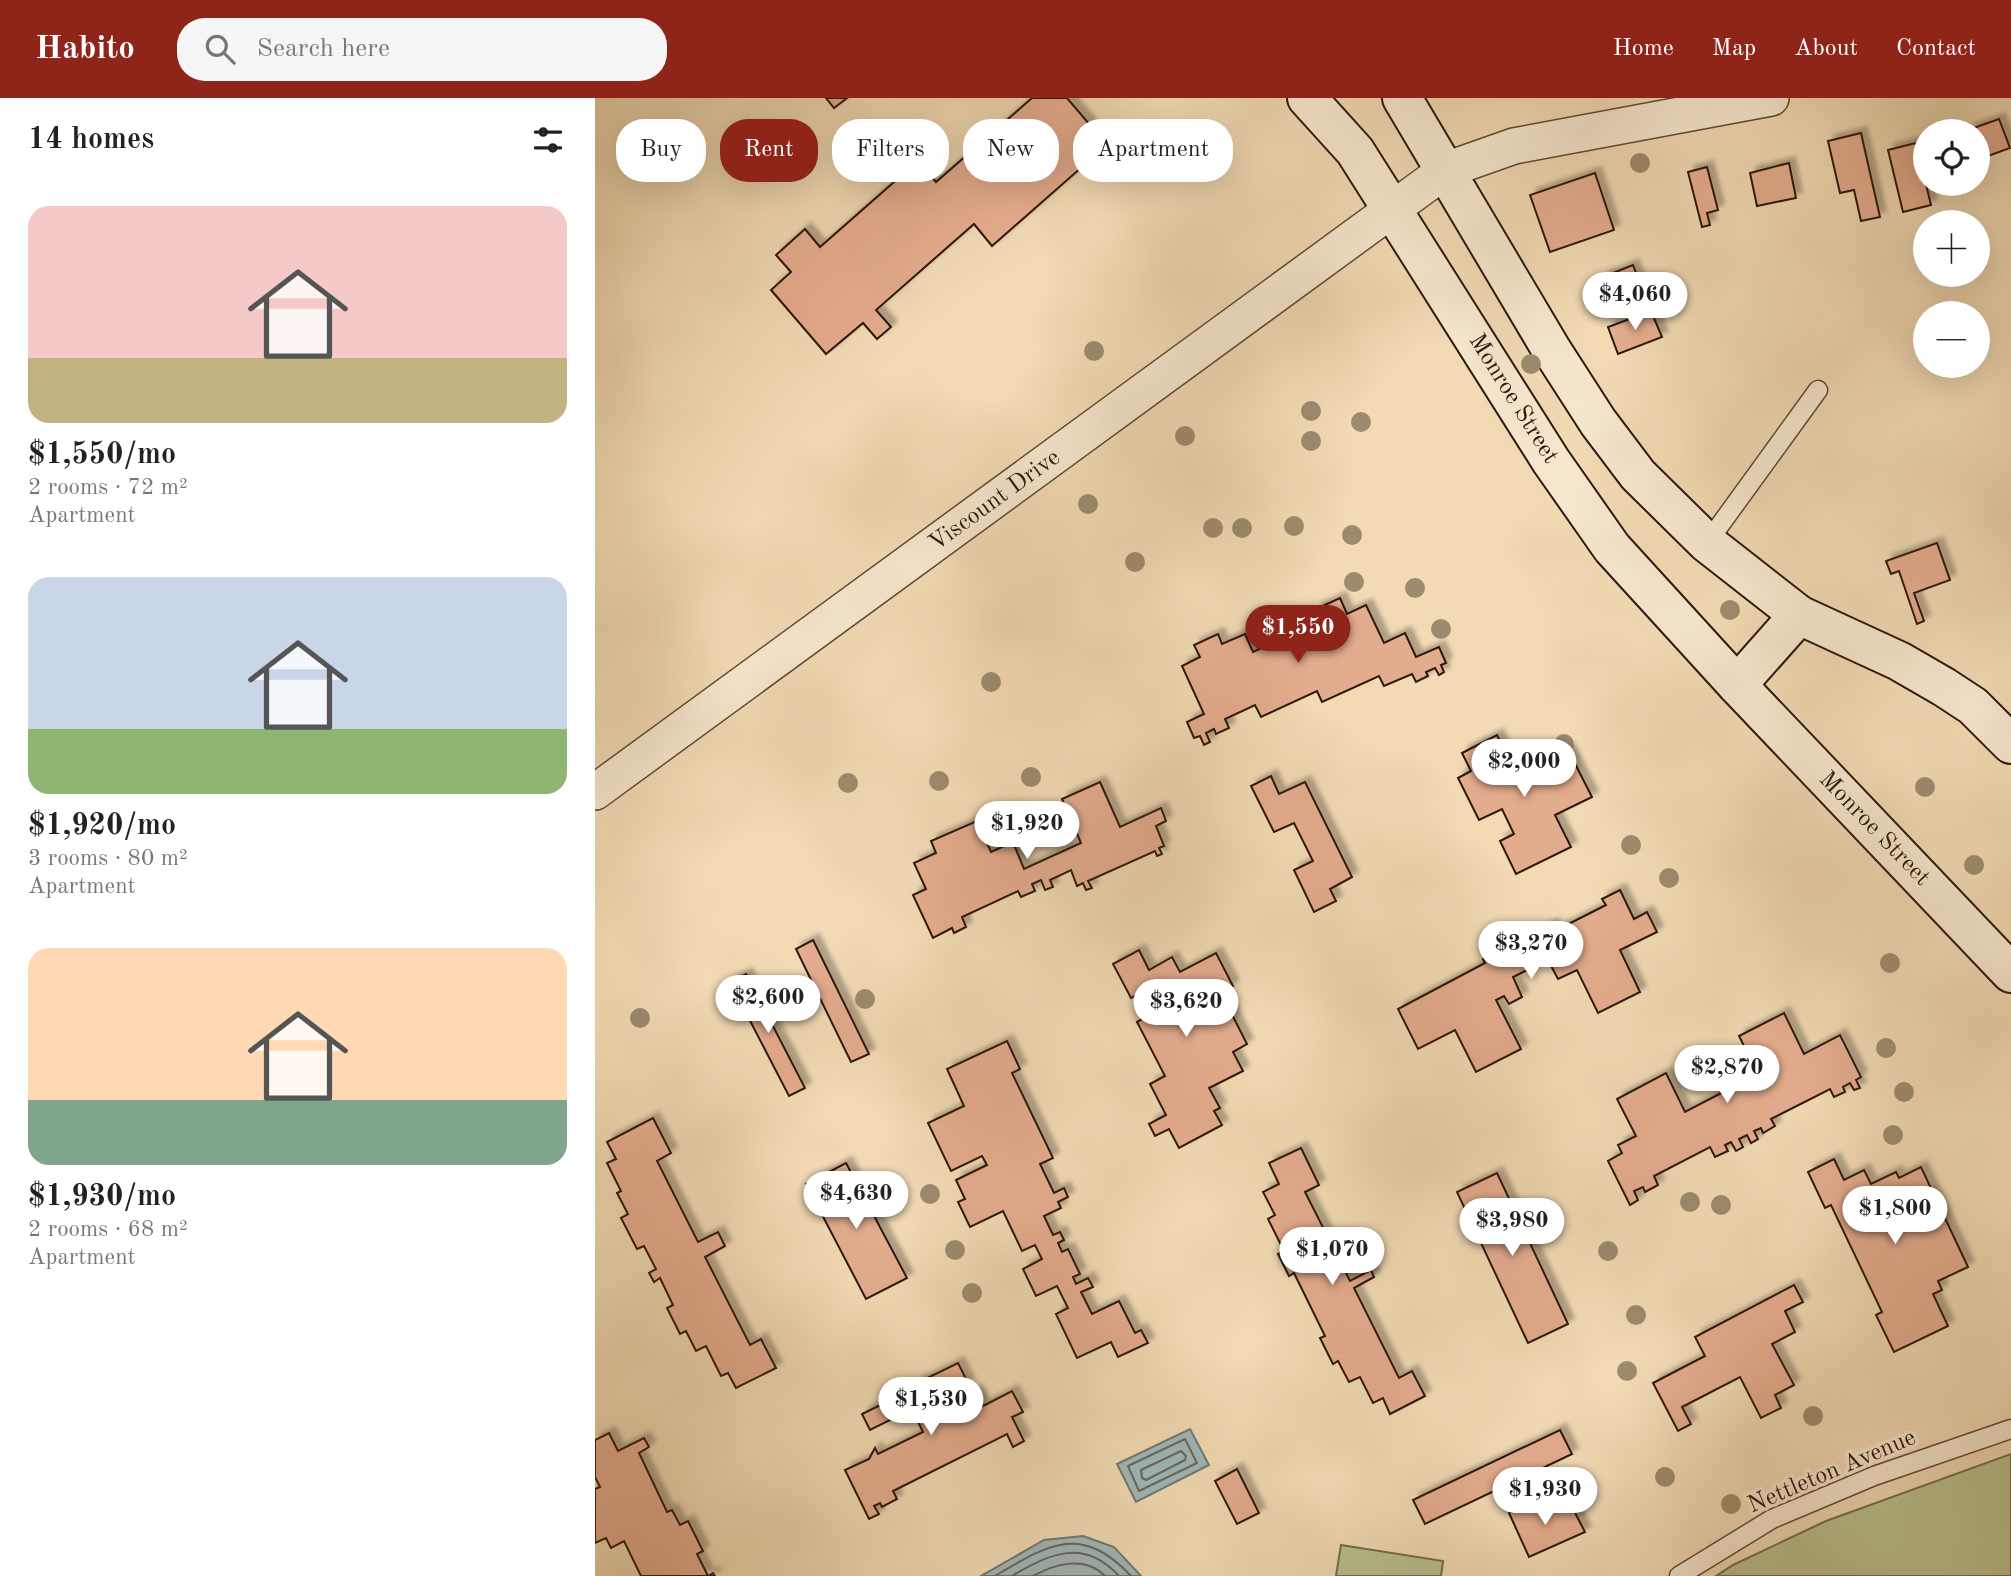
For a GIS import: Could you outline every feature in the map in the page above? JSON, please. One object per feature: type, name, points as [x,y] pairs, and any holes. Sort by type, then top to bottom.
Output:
[{"type":"street","name":"Monroe Street","points":[[1307,98],[1355,151],[1551,461],[1612,548],[1737,685],[2011,973]]},
{"type":"street","points":[[1402,98],[1598,422],[1638,475],[1707,543],[1799,615],[1899,661],[1944,687],[1973,706],[2011,744]]},
{"type":"street","name":"Viscount Drive","points":[[595,792],[1446,170],[1514,146],[1771,98]]},
{"type":"street","points":[[1737,685],[1799,615]]},
{"type":"lane","points":[[1707,543],[1818,390]]},
{"type":"lane","name":"Nettleton Avenue","points":[[1679,1576],[1772,1520],[1874,1476],[2011,1429]]},
{"type":"green space","points":[[2011,1454],[2011,1576],[1716,1576],[1733,1565],[1826,1521]]},
{"type":"green space","points":[[1341,1545],[1443,1561],[1441,1576],[1336,1576]]},
{"type":"water","points":[[1190,1429],[1209,1465],[1136,1502],[1117,1464]]},
{"type":"water","points":[[1083,1536],[1114,1547],[1141,1576],[981,1576],[1044,1540]]},
{"type":"building","points":[[826,98],[847,98],[834,108]]},
{"type":"building","points":[[1032,98],[1067,98],[1085,119],[1073,119],[1073,175],[992,246],[974,224],[876,310],[891,327],[877,339],[863,323],[826,354],[771,290],[791,272],[776,255],[805,229],[820,247],[894,182],[949,182],[949,171],[963,158],[963,182],[1059,182],[1059,119],[1008,119]]},
{"type":"building","points":[[1999,119],[2010,148],[1990,155],[1990,122]]},
{"type":"building","points":[[1861,133],[1880,217],[1861,221],[1854,190],[1840,193],[1828,141]]},
{"type":"building","points":[[1913,144],[1913,196],[1929,196],[1931,205],[1903,212],[1888,150]]},
{"type":"building","points":[[1789,163],[1796,198],[1757,206],[1750,173]]},
{"type":"building","points":[[1707,167],[1718,210],[1707,213],[1710,225],[1702,227],[1688,172]]},
{"type":"building","points":[[1595,173],[1614,230],[1550,252],[1530,195]]},
{"type":"building","points":[[1633,265],[1643,291],[1614,304],[1603,277]]},
{"type":"building","points":[[1651,311],[1662,337],[1618,354],[1608,327]]},
{"type":"building","points":[[1937,543],[1950,580],[1914,593],[1924,621],[1917,624],[1899,571],[1891,574],[1886,561]]},
{"type":"building","points":[[1340,598],[1347,614],[1366,605],[1384,643],[1405,633],[1416,657],[1439,647],[1446,663],[1441,665],[1444,672],[1439,675],[1435,668],[1426,672],[1428,676],[1416,682],[1412,674],[1384,686],[1379,676],[1322,702],[1317,691],[1261,717],[1255,705],[1225,719],[1229,728],[1216,734],[1214,729],[1206,733],[1210,742],[1204,745],[1200,736],[1194,738],[1187,722],[1204,714],[1182,666],[1200,657],[1194,645],[1218,634],[1222,644],[1245,634],[1253,652],[1266,646],[1258,628],[1280,617],[1284,625],[1303,616],[1312,635],[1325,629],[1316,609]]},
{"type":"building","points":[[1497,735],[1514,770],[1538,758],[1541,764],[1568,750],[1592,797],[1555,815],[1571,847],[1516,874],[1500,841],[1514,834],[1502,809],[1479,820],[1458,778],[1471,771],[1462,753]]},
{"type":"building","points":[[1271,776],[1279,794],[1305,782],[1352,877],[1330,889],[1336,901],[1314,912],[1294,870],[1313,861],[1294,823],[1274,832],[1251,786]]},
{"type":"building","points":[[1100,782],[1120,827],[1161,808],[1166,821],[1156,826],[1164,846],[1159,848],[1162,854],[1157,856],[1155,851],[1088,881],[1092,888],[1086,890],[1083,883],[1077,886],[1071,870],[1050,880],[1053,887],[1045,890],[1041,880],[1032,884],[1035,891],[1021,897],[1018,891],[962,917],[966,927],[954,933],[952,928],[933,938],[913,895],[926,889],[914,863],[936,853],[931,841],[977,821],[991,852],[1013,842],[1024,869],[1081,843],[1062,799]]},
{"type":"building","points":[[1620,890],[1634,919],[1647,912],[1657,932],[1620,950],[1640,992],[1598,1013],[1577,970],[1558,979],[1548,960],[1513,977],[1522,997],[1509,1004],[1504,996],[1496,1000],[1521,1049],[1476,1072],[1455,1030],[1418,1049],[1398,1009],[1485,963],[1483,959],[1552,925],[1555,931],[1606,905],[1602,899]]},
{"type":"building","points":[[813,940],[869,1054],[851,1062],[796,949]]},
{"type":"building","points":[[1139,950],[1149,970],[1172,957],[1180,972],[1216,953],[1233,986],[1221,993],[1247,1044],[1233,1052],[1243,1071],[1209,1088],[1220,1108],[1214,1111],[1222,1125],[1179,1148],[1169,1129],[1155,1136],[1149,1124],[1166,1115],[1150,1084],[1165,1076],[1137,1022],[1151,1014],[1140,993],[1131,998],[1113,964]]},
{"type":"building","points":[[746,974],[805,1088],[789,1096],[730,982]]},
{"type":"building","points":[[1784,1013],[1804,1054],[1840,1035],[1861,1077],[1856,1080],[1860,1088],[1854,1090],[1850,1083],[1843,1087],[1845,1092],[1834,1097],[1830,1089],[1771,1119],[1775,1126],[1763,1133],[1761,1128],[1754,1131],[1758,1139],[1751,1143],[1747,1135],[1739,1139],[1743,1147],[1736,1151],[1731,1142],[1725,1145],[1728,1151],[1715,1157],[1710,1147],[1654,1176],[1658,1185],[1645,1192],[1643,1187],[1634,1191],[1638,1200],[1630,1205],[1608,1161],[1622,1153],[1618,1145],[1636,1136],[1617,1099],[1666,1073],[1685,1112],[1758,1074],[1739,1036]]},
{"type":"building","points":[[1007,1041],[1020,1069],[1012,1073],[1053,1158],[1040,1164],[1054,1193],[1064,1188],[1068,1197],[1058,1202],[1061,1208],[1044,1216],[1053,1235],[1060,1232],[1064,1240],[1058,1243],[1062,1252],[1068,1249],[1080,1274],[1073,1277],[1076,1284],[1088,1278],[1093,1287],[1081,1292],[1092,1314],[1119,1301],[1135,1333],[1141,1330],[1148,1343],[1118,1357],[1111,1342],[1077,1358],[1056,1314],[1068,1308],[1057,1286],[1036,1296],[1023,1269],[1042,1259],[1035,1245],[1022,1251],[1003,1211],[970,1227],[958,1202],[965,1199],[956,1180],[987,1165],[982,1156],[951,1171],[928,1123],[964,1106],[947,1069]]},
{"type":"building","points":[[653,1118],[671,1153],[657,1161],[698,1242],[718,1232],[725,1246],[705,1257],[750,1345],[761,1339],[776,1368],[736,1388],[728,1373],[721,1376],[706,1346],[696,1351],[686,1331],[680,1334],[667,1308],[673,1305],[660,1278],[654,1282],[649,1273],[656,1269],[644,1246],[637,1249],[621,1218],[628,1214],[617,1193],[621,1191],[607,1163],[616,1159],[607,1142]]},
{"type":"building","points":[[1301,1148],[1319,1185],[1305,1192],[1350,1281],[1371,1270],[1374,1277],[1354,1288],[1399,1378],[1412,1371],[1425,1396],[1390,1414],[1383,1398],[1373,1403],[1360,1377],[1349,1382],[1338,1361],[1333,1364],[1320,1338],[1325,1336],[1294,1273],[1289,1276],[1278,1254],[1284,1251],[1268,1219],[1275,1215],[1263,1192],[1279,1184],[1269,1163]]},
{"type":"building","points":[[1834,1159],[1844,1180],[1864,1170],[1871,1184],[1896,1172],[1899,1178],[1921,1167],[1968,1267],[1938,1281],[1942,1290],[1933,1294],[1948,1326],[1894,1352],[1876,1315],[1882,1312],[1831,1205],[1825,1208],[1808,1172]]},
{"type":"building","points":[[846,1163],[907,1278],[866,1299],[806,1184]]},
{"type":"building","points":[[1497,1173],[1568,1324],[1528,1343],[1457,1192]]},
{"type":"building","points":[[1794,1285],[1803,1302],[1785,1311],[1795,1332],[1772,1344],[1794,1385],[1775,1395],[1781,1408],[1761,1418],[1740,1377],[1682,1407],[1691,1424],[1678,1431],[1653,1383],[1705,1356],[1695,1337]]},
{"type":"building","points":[[958,1363],[968,1383],[947,1393],[958,1415],[975,1406],[971,1395],[977,1392],[983,1406],[1012,1391],[1023,1412],[1012,1417],[1024,1441],[1013,1447],[1007,1434],[893,1491],[897,1499],[882,1507],[880,1503],[874,1506],[879,1514],[869,1519],[845,1470],[869,1459],[875,1448],[878,1454],[923,1432],[912,1409],[870,1430],[862,1414],[905,1393],[912,1408],[924,1403],[915,1384]]},
{"type":"building","points":[[1560,1430],[1572,1454],[1425,1524],[1413,1500]]},
{"type":"building","points":[[609,1433],[618,1451],[644,1438],[649,1447],[639,1453],[667,1512],[672,1510],[680,1525],[688,1521],[703,1551],[697,1554],[708,1576],[641,1576],[624,1541],[611,1548],[606,1538],[595,1543],[595,1489],[600,1487],[595,1477],[595,1440]]},
{"type":"building","points":[[1237,1469],[1259,1513],[1237,1524],[1215,1481]]},
{"type":"building","points":[[1536,1499],[1542,1515],[1570,1503],[1585,1532],[1529,1557],[1509,1513]]}]
